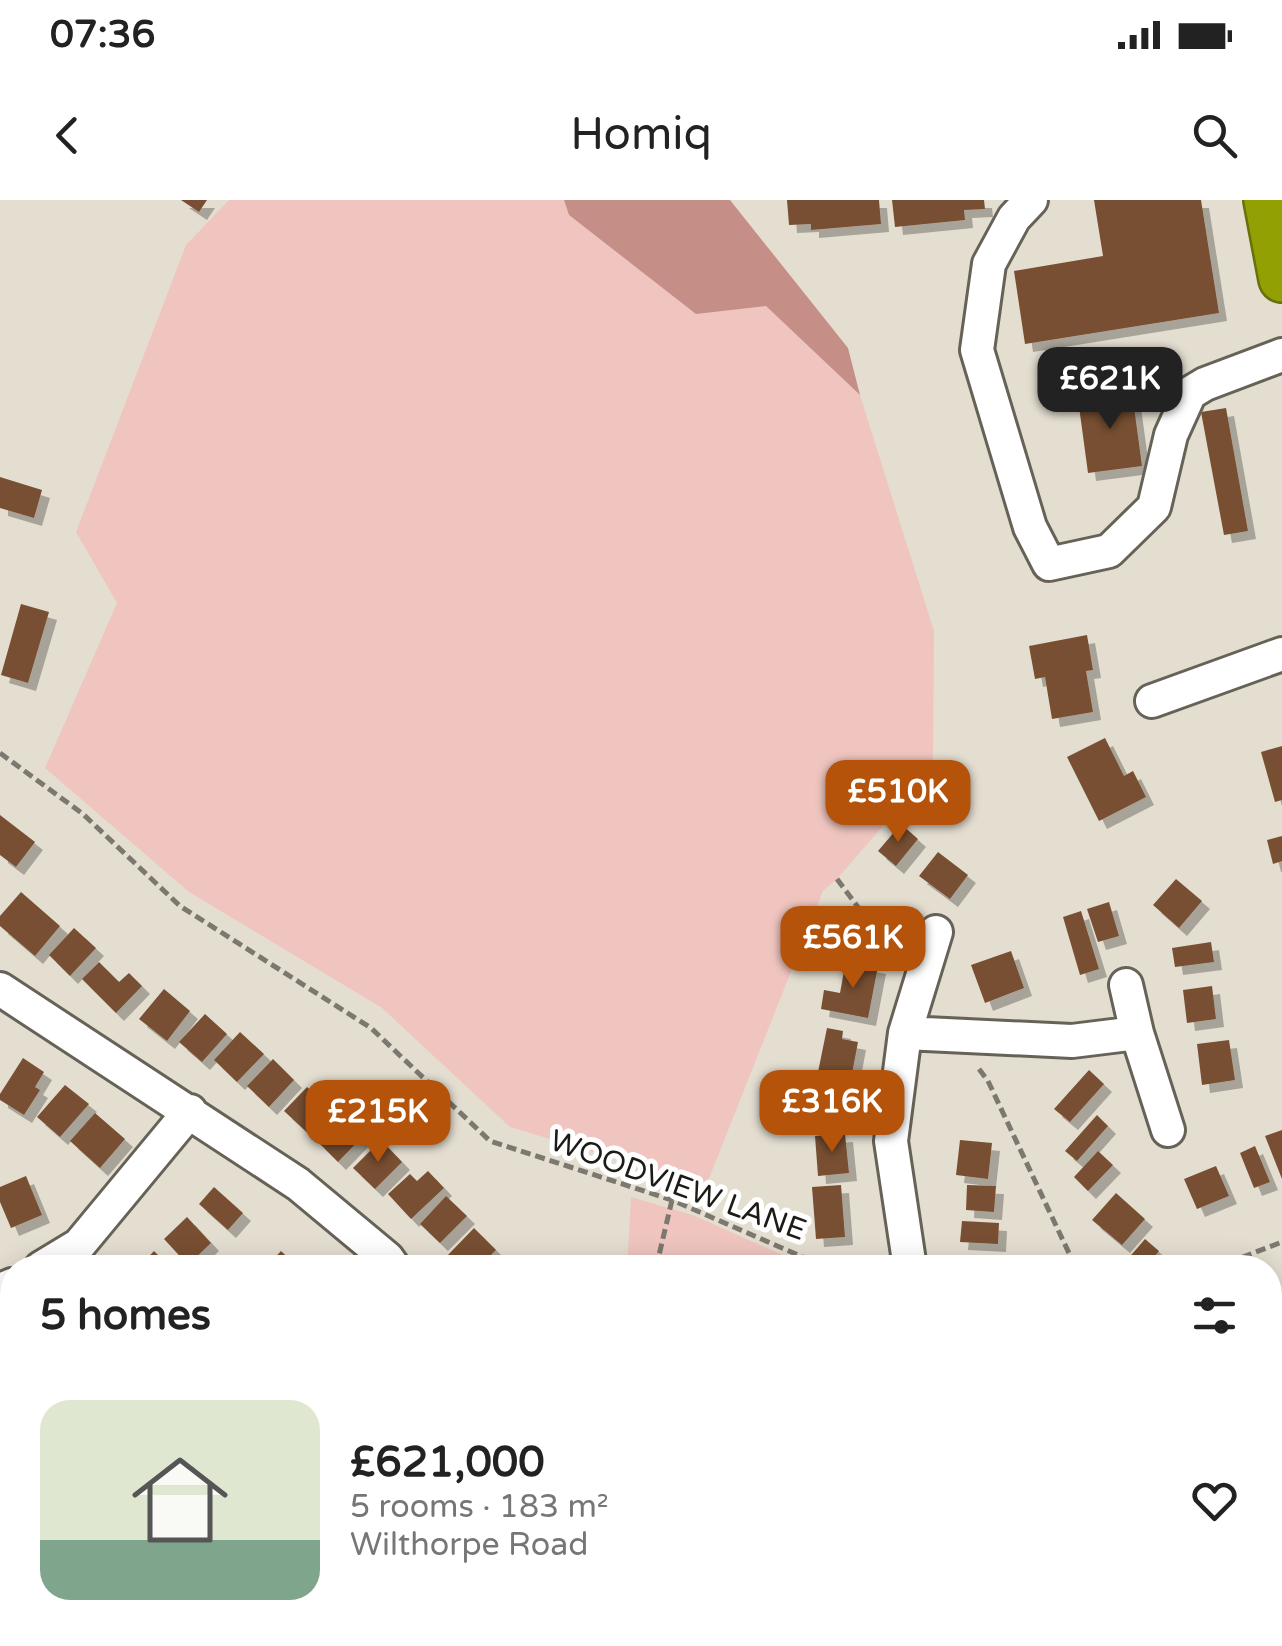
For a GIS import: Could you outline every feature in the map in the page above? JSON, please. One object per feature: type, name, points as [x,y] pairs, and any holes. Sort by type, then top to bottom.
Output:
[{"type":"highway","points":[[1267,200],[1282,279]]},
{"type":"street","points":[[1031,200],[1014,218],[989,264],[977,350],[1030,528],[1049,564],[1109,551],[1154,507],[1171,435],[1190,393],[1282,355]]},
{"type":"street","points":[[1152,702],[1282,654]]},
{"type":"street","points":[[908,1255],[891,1141],[905,1034],[936,932]]},
{"type":"street","points":[[1126,985],[1168,1130]]},
{"type":"street","points":[[0,989],[298,1184],[384,1255]]},
{"type":"street","points":[[905,1034],[1072,1041],[1137,1033]]},
{"type":"street","points":[[62,1255],[79,1245],[190,1111]]},
{"type":"path","name":"WOODVIEW LANE","points":[[0,753],[83,814],[180,906],[371,1028],[490,1141],[672,1200],[797,1255]]},
{"type":"path","points":[[659,1255],[672,1200]]},
{"type":"path","points":[[1248,1255],[1282,1242]]},
{"type":"shaded area","points":[[229,200],[564,200],[569,215],[696,313],[766,306],[860,395],[934,631],[933,768],[823,891],[706,1186],[510,1127],[382,1008],[189,892],[45,768],[117,603],[76,532],[186,245]]},
{"type":"shaded area","points":[[564,200],[730,200],[848,348],[860,395],[766,306],[696,314],[569,215]]},
{"type":"shaded area","points":[[631,1197],[695,1216],[783,1255],[628,1255]]},
{"type":"building","points":[[181,200],[207,200],[199,212]]},
{"type":"building","points":[[787,200],[879,200],[881,224],[811,230],[811,224],[789,225]]},
{"type":"building","points":[[892,200],[984,200],[985,209],[964,210],[965,220],[895,227]]},
{"type":"building","points":[[1094,200],[1201,200],[1219,313],[1025,344],[1014,271],[1103,256]]},
{"type":"building","points":[[1132,392],[1142,466],[1088,473],[1078,399]]},
{"type":"building","points":[[1226,408],[1248,531],[1224,535],[1201,412]]},
{"type":"building","points":[[0,477],[42,490],[34,518],[0,508]]},
{"type":"building","points":[[21,604],[49,612],[28,683],[1,675]]},
{"type":"building","points":[[1087,635],[1093,670],[1086,671],[1093,712],[1052,719],[1045,677],[1035,679],[1029,646]]},
{"type":"building","points":[[1105,738],[1124,776],[1133,771],[1146,797],[1099,821],[1067,757]]},
{"type":"building","points":[[1282,746],[1282,800],[1275,802],[1261,752]]},
{"type":"building","points":[[0,815],[35,842],[16,867],[0,855]]},
{"type":"building","points":[[901,824],[918,839],[896,866],[878,851]]},
{"type":"building","points":[[1282,836],[1282,861],[1273,864],[1267,840]]},
{"type":"building","points":[[938,852],[968,875],[950,899],[919,876]]},
{"type":"building","points":[[1176,879],[1202,901],[1179,928],[1153,905]]},
{"type":"building","points":[[21,892],[60,926],[35,956],[0,926],[0,916]]},
{"type":"building","points":[[1109,902],[1119,936],[1098,942],[1087,909]]},
{"type":"building","points":[[1081,911],[1099,969],[1080,975],[1063,917]]},
{"type":"building","points":[[74,928],[96,948],[70,976],[49,955]]},
{"type":"building","points":[[1211,942],[1214,962],[1175,967],[1172,948]]},
{"type":"building","points":[[1011,951],[1024,988],[985,1003],[971,965]]},
{"type":"building","points":[[846,960],[878,966],[868,1018],[821,1009],[824,990],[840,993]]},
{"type":"building","points":[[99,962],[119,982],[129,973],[142,986],[116,1013],[82,979]]},
{"type":"building","points":[[1212,986],[1216,1019],[1187,1023],[1183,990]]},
{"type":"building","points":[[164,989],[190,1011],[167,1041],[139,1019]]},
{"type":"building","points":[[205,1014],[227,1034],[202,1062],[179,1042]]},
{"type":"building","points":[[827,1028],[843,1031],[842,1039],[858,1042],[851,1079],[818,1072]]},
{"type":"building","points":[[240,1032],[264,1054],[237,1082],[214,1060]]},
{"type":"building","points":[[1229,1040],[1235,1080],[1202,1085],[1197,1044]]},
{"type":"building","points":[[23,1058],[44,1072],[35,1087],[40,1090],[24,1115],[0,1100]]},
{"type":"building","points":[[273,1059],[294,1080],[269,1107],[247,1086]]},
{"type":"building","points":[[1089,1070],[1104,1084],[1070,1122],[1054,1109]]},
{"type":"building","points":[[65,1085],[89,1104],[60,1137],[37,1117]]},
{"type":"building","points":[[307,1087],[332,1111],[310,1135],[284,1111]]},
{"type":"building","points":[[839,1103],[839,1123],[804,1124],[803,1104]]},
{"type":"building","points":[[345,1111],[367,1132],[338,1162],[317,1141]]},
{"type":"building","points":[[95,1113],[125,1139],[100,1168],[70,1141]]},
{"type":"building","points":[[1097,1115],[1108,1126],[1077,1161],[1065,1151]]},
{"type":"building","points":[[1282,1130],[1282,1179],[1265,1136]]},
{"type":"building","points":[[845,1134],[849,1173],[818,1176],[815,1136]]},
{"type":"building","points":[[381,1140],[402,1162],[375,1189],[353,1168]]},
{"type":"building","points":[[960,1140],[992,1143],[988,1179],[956,1175]]},
{"type":"building","points":[[1255,1146],[1270,1182],[1254,1188],[1240,1153]]},
{"type":"building","points":[[1098,1151],[1113,1165],[1088,1191],[1074,1177]]},
{"type":"building","points":[[1216,1166],[1229,1196],[1197,1209],[1184,1179]]},
{"type":"building","points":[[428,1171],[444,1188],[411,1219],[388,1194],[410,1174],[417,1181]]},
{"type":"building","points":[[26,1176],[42,1215],[11,1228],[0,1202],[0,1187]]},
{"type":"building","points":[[841,1185],[845,1237],[816,1239],[812,1187]]},
{"type":"building","points":[[967,1185],[996,1186],[994,1212],[966,1210]]},
{"type":"building","points":[[214,1187],[243,1213],[228,1230],[199,1204]]},
{"type":"building","points":[[1116,1193],[1145,1219],[1122,1245],[1092,1220]]},
{"type":"building","points":[[446,1196],[467,1216],[440,1243],[420,1224]]},
{"type":"building","points":[[187,1217],[211,1243],[198,1255],[179,1255],[164,1239]]},
{"type":"building","points":[[962,1221],[999,1223],[998,1244],[960,1242]]},
{"type":"building","points":[[474,1228],[496,1250],[491,1255],[448,1255]]},
{"type":"building","points":[[1145,1239],[1159,1251],[1156,1255],[1131,1255]]}]
